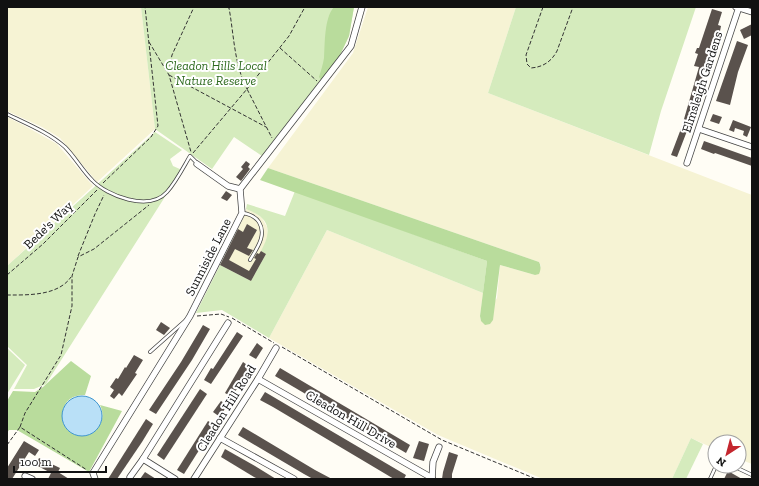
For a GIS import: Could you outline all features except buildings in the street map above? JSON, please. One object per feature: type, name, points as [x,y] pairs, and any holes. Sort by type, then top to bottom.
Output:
[{"type":"street","points":[[197,164],[228,186],[240,189],[351,46],[362,7]]},
{"type":"street","points":[[738,7],[752,12]]},
{"type":"street","name":"Elmsleigh Gardens","points":[[687,163],[738,7]]},
{"type":"street","points":[[698,129],[752,147]]},
{"type":"street","name":"Sunniside Lane","points":[[94,476],[190,317],[242,213],[240,189]]},
{"type":"street","points":[[130,477],[143,459],[228,323]]},
{"type":"street","name":"Cleadon Hill Road","points":[[194,479],[276,348]]},
{"type":"street","name":"Cleadon Hill Drive","points":[[258,379],[432,478]]},
{"type":"street","points":[[220,438],[294,479]]},
{"type":"street","points":[[432,478],[433,462],[439,447]]},
{"type":"street","points":[[143,459],[175,479]]},
{"type":"street","points":[[24,477],[32,479]]},
{"type":"lane","points":[[7,114],[48,134],[66,148],[99,187],[121,198],[141,201],[156,200],[166,194],[190,156],[197,164]]},
{"type":"lane","points":[[242,213],[249,214],[257,219],[262,226],[263,233],[260,242],[250,260]]},
{"type":"lane","points":[[150,352],[179,324],[190,317]]},
{"type":"path","points":[[145,7],[148,41],[169,75],[192,154],[190,156]]},
{"type":"path","points":[[166,69],[170,64],[172,55],[194,7]]},
{"type":"path","points":[[227,7],[229,8],[236,60],[243,81],[275,144]]},
{"type":"path","points":[[190,156],[232,109],[289,36],[305,7]]},
{"type":"path","points":[[543,7],[526,55],[527,64],[531,68],[539,68],[553,58],[573,7]]},
{"type":"path","name":"Bede's Way","points":[[7,275],[43,244],[151,137],[158,126],[148,41]]},
{"type":"path","points":[[279,48],[322,85]]},
{"type":"path","points":[[169,75],[267,128]]},
{"type":"path","points":[[7,295],[26,295],[47,292],[59,288],[69,281],[95,214],[106,191]]},
{"type":"path","points":[[78,257],[94,249],[156,200]]},
{"type":"path","points":[[7,445],[20,427],[25,412],[61,355],[72,306],[72,276]]},
{"type":"path","points":[[190,317],[226,315],[442,440],[536,479]]},
{"type":"path","points":[[20,427],[94,476]]},
{"type":"shaded area","points":[[7,7],[141,7],[155,129],[97,182],[60,138],[42,127],[7,111]]},
{"type":"shaded area","points":[[368,7],[516,7],[488,93],[752,195],[752,464],[747,462],[747,434],[707,434],[707,445],[691,438],[672,479],[543,479],[438,435],[269,338],[327,230],[483,293],[480,316],[481,321],[497,298],[500,265],[535,275],[541,266],[539,262],[268,168],[353,53]]},
{"type":"shaded area","points":[[7,117],[57,144],[93,186],[7,266]]},
{"type":"shaded area","points":[[246,209],[254,212],[262,218],[267,227],[268,235],[265,243],[266,254],[251,281],[220,265],[242,221]]},
{"type":"green space","name":"Cleadon Hills Local Nature Reserve","points":[[141,7],[354,7],[349,36],[339,57],[262,156],[234,137],[212,169],[155,129]]},
{"type":"green space","points":[[334,7],[354,7],[349,36],[339,57],[321,80],[319,77],[324,58],[328,18]]},
{"type":"green space","points":[[516,7],[696,7],[661,111],[649,155],[488,93]]},
{"type":"green space","points":[[155,132],[182,150],[170,159],[173,166],[182,170],[46,384],[34,389],[14,389],[27,365],[7,346],[7,266]]},
{"type":"green space","points":[[268,168],[539,262],[539,274],[535,275],[500,265],[493,320],[490,324],[485,325],[481,321],[480,316],[487,261],[260,180]]},
{"type":"green space","points":[[295,191],[487,261],[483,293],[327,230],[269,338],[222,310],[196,313],[220,265],[251,281],[266,254],[261,251],[267,236],[267,225],[260,216],[246,209],[247,204],[285,216]]},
{"type":"green space","points":[[7,348],[25,365],[7,394]]},
{"type":"green space","points":[[71,361],[91,376],[85,395],[76,396],[68,400],[64,407],[64,425],[69,431],[98,428],[102,417],[100,405],[122,411],[89,472],[17,430],[9,430],[7,433],[7,401],[13,391],[35,392],[43,387]]},
{"type":"green space","points":[[691,438],[703,444],[686,479],[672,479]]},
{"type":"water","points":[[86,396],[93,399],[99,405],[102,416],[101,424],[93,433],[86,436],[78,436],[71,433],[63,424],[62,412],[65,405],[74,397]]}]
